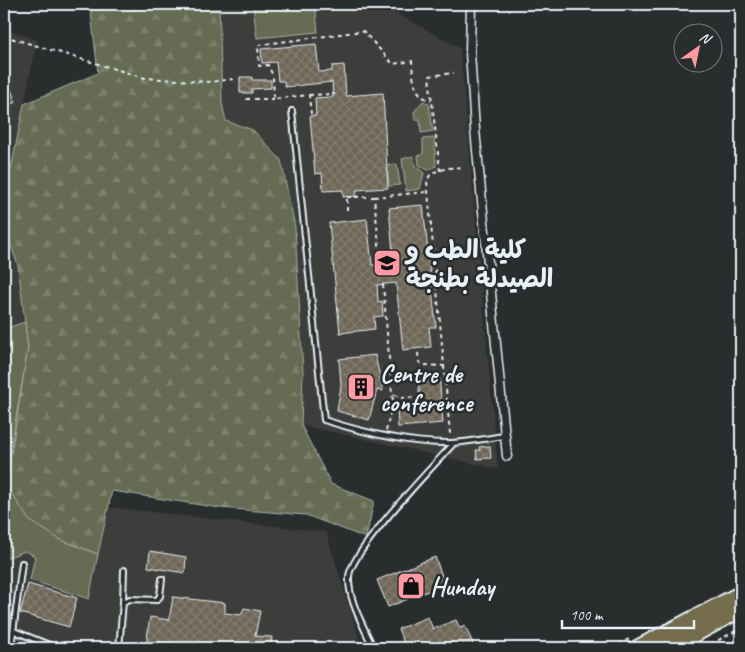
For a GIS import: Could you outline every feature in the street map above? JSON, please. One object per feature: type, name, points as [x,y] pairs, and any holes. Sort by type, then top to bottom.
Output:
[{"type":"highway","points":[[638,648],[741,594]]},
{"type":"highway","points":[[669,648],[741,609]]},
{"type":"street","points":[[471,4],[470,52],[475,130],[507,456]]},
{"type":"lane","points":[[292,111],[324,420],[359,431],[429,442],[454,442],[505,436]]},
{"type":"lane","points":[[374,648],[352,598],[348,575],[356,558],[388,516],[454,442]]},
{"type":"lane","points":[[4,646],[10,648],[14,631],[22,563]]},
{"type":"lane","points":[[119,648],[124,570]]},
{"type":"lane","points":[[123,602],[130,598],[157,600],[160,596],[162,579]]},
{"type":"lane","points":[[14,631],[57,648]]},
{"type":"path","points":[[274,99],[273,76],[268,65],[259,66],[258,44],[363,31],[393,64],[412,62],[416,91],[423,98],[431,101]]},
{"type":"path","points":[[4,36],[145,78],[210,82],[232,79]]},
{"type":"path","points":[[440,170],[429,76],[454,73]]},
{"type":"path","points":[[246,99],[274,99],[334,94]]},
{"type":"path","points":[[309,95],[311,114]]},
{"type":"path","points":[[450,434],[427,181],[431,173],[440,170],[464,168]]},
{"type":"path","points":[[347,210],[347,198],[427,192]]},
{"type":"path","points":[[374,197],[381,264]]},
{"type":"path","points":[[383,284],[393,402],[385,435]]},
{"type":"path","points":[[418,353],[419,362],[423,365],[444,366]]},
{"type":"path","points":[[392,394],[402,398],[416,397]]},
{"type":"path","points":[[704,648],[741,628]]},
{"type":"shaded area","name":"كلية الطب و الصيدلة بطنجة","points":[[219,4],[379,4],[460,48],[498,469],[301,425],[303,373],[295,227],[281,160],[253,130],[226,121],[222,103]]},
{"type":"shaded area","points":[[4,29],[37,40],[11,169],[4,169]]},
{"type":"shaded area","points":[[4,235],[7,235],[18,265],[28,348],[8,464],[108,507],[326,532],[362,648],[4,648]]},
{"type":"green space","points":[[90,4],[219,4],[222,103],[226,121],[253,130],[281,160],[295,227],[303,373],[301,425],[331,484],[374,501],[366,538],[306,515],[220,508],[112,491],[98,554],[59,539],[29,520],[6,485],[28,348],[18,265],[7,235],[4,235],[4,169],[11,169],[24,104],[98,73]]},
{"type":"green space","points":[[315,4],[318,32],[257,38],[253,6]]},
{"type":"green space","points":[[423,101],[429,104],[433,131],[421,133],[420,119],[415,120],[414,112]]},
{"type":"green space","points":[[434,138],[436,166],[428,170],[419,165],[418,156],[423,154],[423,139]]},
{"type":"green space","points":[[413,156],[415,166],[424,173],[420,189],[406,191],[402,159]]},
{"type":"green space","points":[[397,164],[400,185],[389,186],[387,166]]},
{"type":"green space","points":[[25,322],[28,348],[8,464],[59,539],[98,554],[89,599],[30,580],[35,556],[25,551],[4,559],[4,329]]},
{"type":"building","points":[[316,44],[319,72],[332,71],[332,66],[344,65],[346,96],[383,93],[388,188],[356,190],[357,196],[343,197],[343,190],[323,191],[322,173],[315,174],[310,116],[316,115],[315,98],[333,97],[332,82],[285,87],[284,81],[278,81],[276,62],[262,63],[261,49]]},
{"type":"building","points":[[4,73],[16,102],[4,107]]},
{"type":"building","points":[[240,77],[252,77],[252,80],[271,80],[271,88],[252,89],[252,93],[240,93]]},
{"type":"building","points":[[423,205],[436,327],[429,327],[431,347],[403,350],[396,283],[377,285],[378,302],[382,301],[383,316],[374,317],[375,329],[340,333],[329,223],[367,219],[372,265],[394,263],[389,208]]},
{"type":"building","name":"Centre de conference","points":[[375,355],[383,391],[377,390],[369,420],[337,411],[341,385],[339,359]]},
{"type":"building","points":[[439,374],[443,423],[398,427],[397,408],[414,407],[413,404],[420,403],[418,376]]},
{"type":"building","points":[[490,446],[491,458],[477,459],[476,450],[480,450],[479,447]]},
{"type":"building","points":[[150,551],[186,557],[185,573],[148,567]]},
{"type":"building","points":[[435,557],[445,584],[388,607],[377,580]]},
{"type":"building","points":[[28,584],[77,598],[69,627],[20,613]]},
{"type":"building","points":[[173,597],[225,603],[225,613],[241,615],[244,608],[260,611],[255,636],[272,637],[271,648],[156,648],[146,646],[150,617],[169,620]]},
{"type":"building","points":[[428,617],[433,629],[456,620],[460,628],[465,626],[475,648],[406,648],[398,629]]},
{"type":"place","name":"كلية الطب و الصيدلة بطنجة","points":[[387,263]]},
{"type":"place","name":"Centre de conference","points":[[361,387]]},
{"type":"place","name":"Hunday","points":[[411,586]]}]
